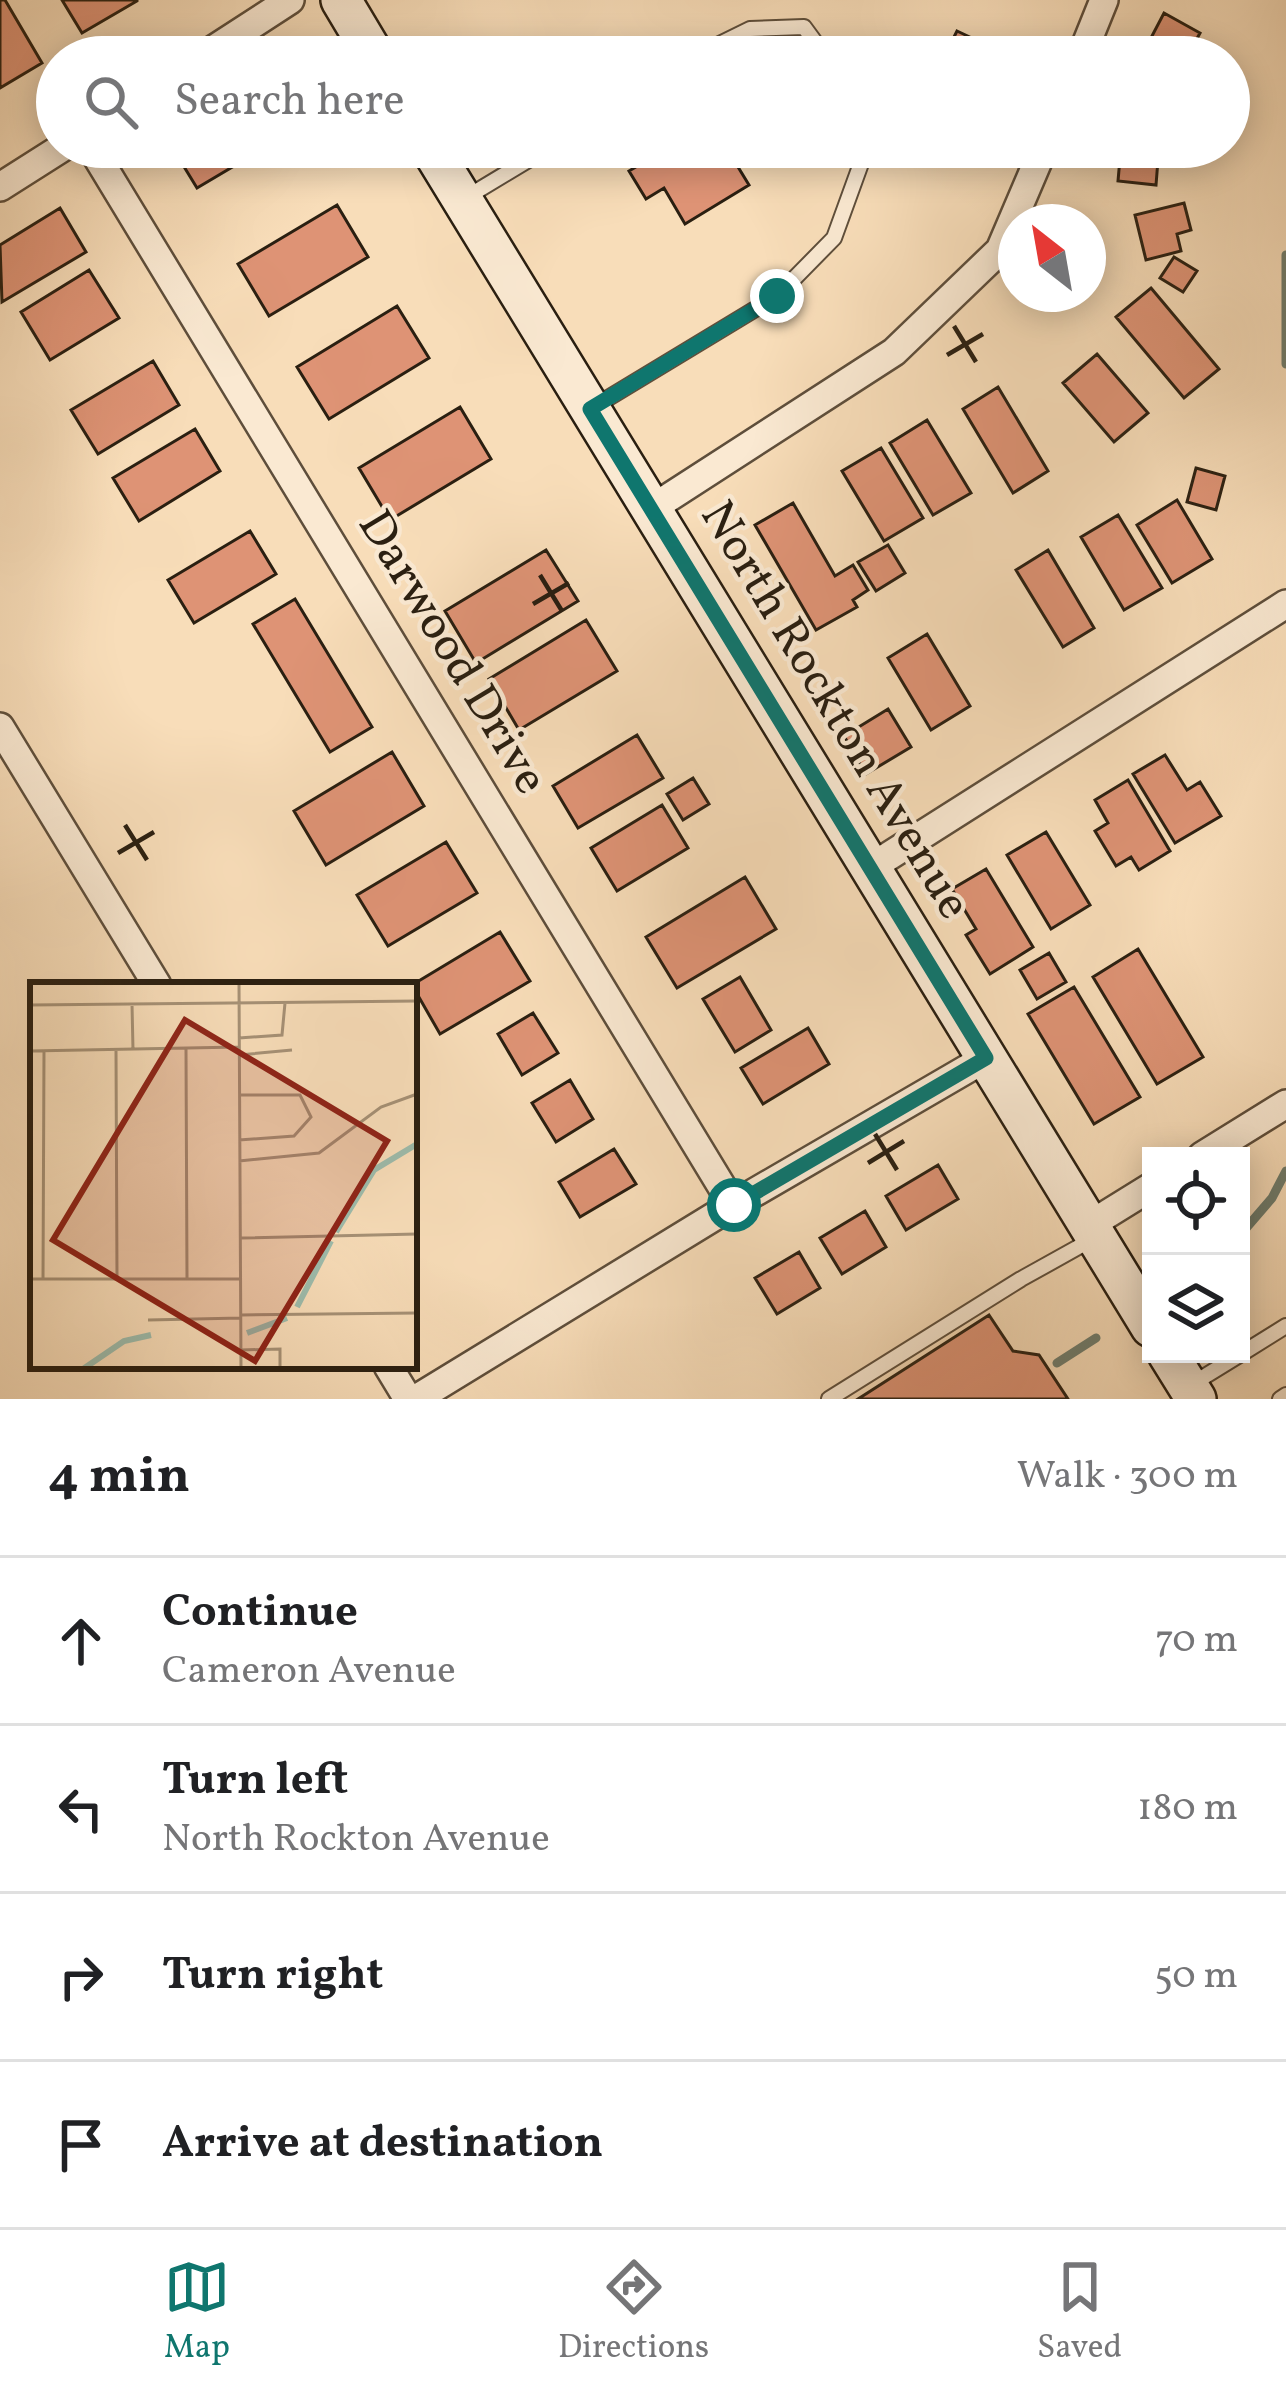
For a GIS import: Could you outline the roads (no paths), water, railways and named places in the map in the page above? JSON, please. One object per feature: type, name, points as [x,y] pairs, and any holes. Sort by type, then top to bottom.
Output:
[{"type":"main road","points":[[351,4],[365,36]]},
{"type":"main road","name":"North Rockton Avenue","points":[[443,168],[1142,1313]]},
{"type":"street","points":[[234,36],[290,0]]},
{"type":"street","points":[[1089,36],[1104,0]]},
{"type":"street","points":[[0,187],[36,164]]},
{"type":"street","name":"Darwood Drive","points":[[104,168],[734,1205]]},
{"type":"street","points":[[651,509],[895,352],[1000,250],[1035,168]]},
{"type":"street","points":[[870,868],[1286,604]]},
{"type":"street","points":[[0,727],[155,982]]},
{"type":"street","points":[[390,1369],[412,1399],[986,1058]]},
{"type":"street","points":[[1217,1147],[1286,1104]]},
{"type":"street","points":[[1092,1232],[1142,1194]]},
{"type":"lane","points":[[736,36],[750,29],[804,27],[811,36]]},
{"type":"lane","points":[[462,200],[515,168]]},
{"type":"lane","points":[[590,409],[777,296],[834,238],[859,168]]},
{"type":"lane","points":[[829,1399],[1092,1232]]},
{"type":"lane","points":[[1250,1348],[1286,1326]]},
{"type":"lane","points":[[1184,1380],[1221,1363]]},
{"type":"waterway","points":[[1286,255],[1286,364]]},
{"type":"waterway","points":[[1250,1224],[1272,1198],[1286,1171]]},
{"type":"waterway","points":[[1057,1363],[1096,1338]]}]
